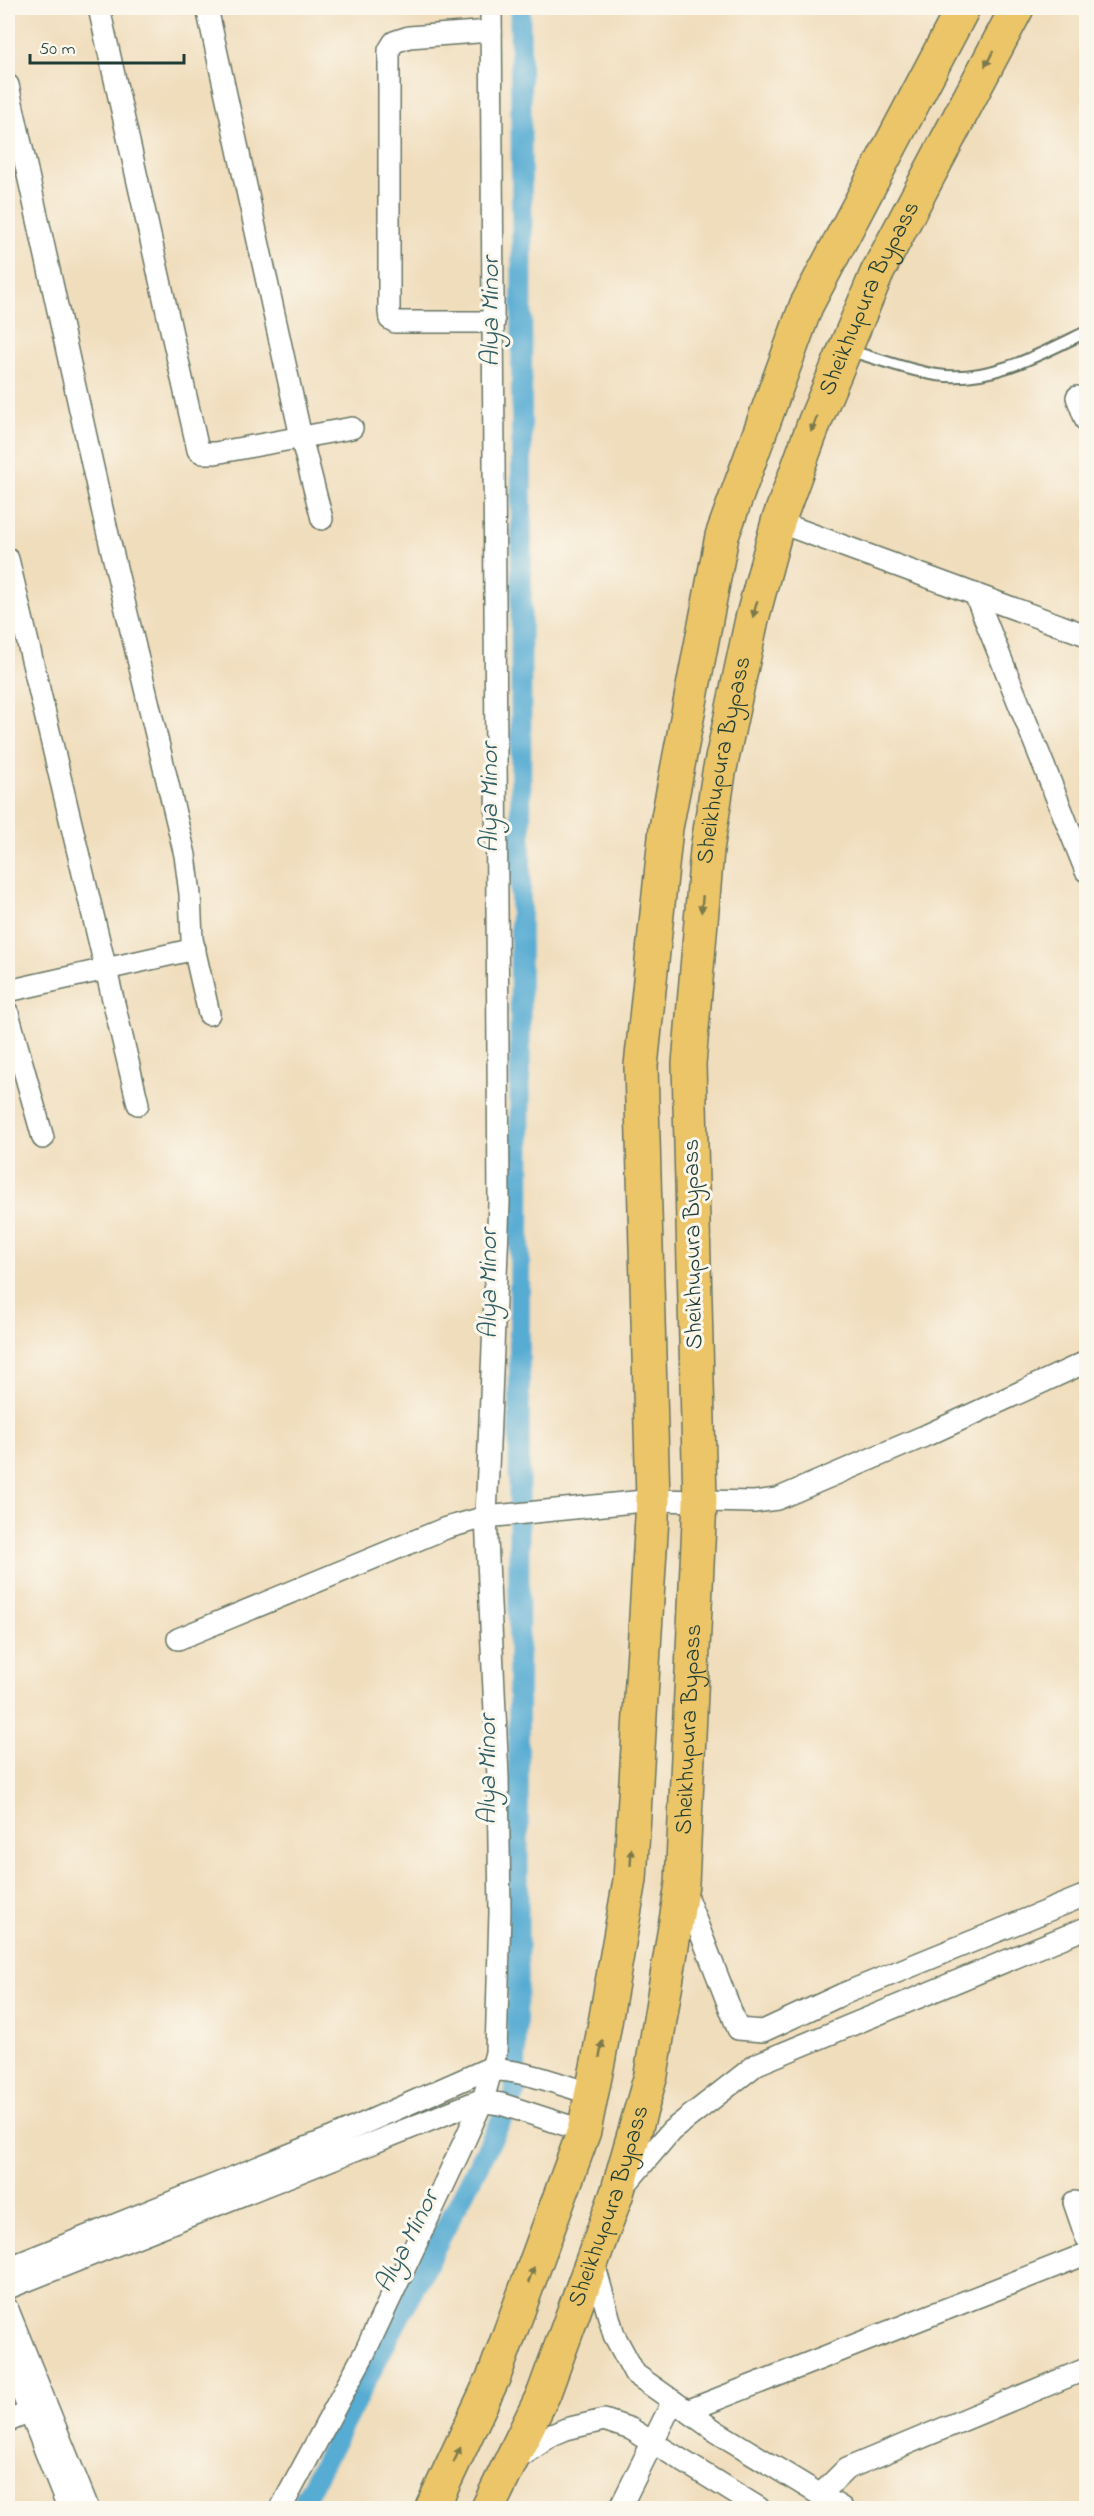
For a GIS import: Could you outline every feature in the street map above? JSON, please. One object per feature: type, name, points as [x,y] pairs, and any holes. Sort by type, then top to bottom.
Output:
[{"type":"highway","name":"Sheikhupura Bypass","points":[[432,2508],[494,2376],[584,2131],[630,1880],[652,1500],[642,1066],[666,828],[722,536],[806,306],[963,8]]},
{"type":"highway","name":"Sheikhupura Bypass","points":[[488,2508],[544,2393],[617,2193],[651,2075],[682,1884],[700,1501],[689,1064],[707,850],[719,773],[752,619],[778,522],[844,349],[877,273],[1017,8]]},
{"type":"street","points":[[99,8],[198,450],[203,453],[215,453],[352,429]]},
{"type":"street","points":[[207,8],[301,437],[322,519]]},
{"type":"street","points":[[281,2508],[498,2104],[508,2072],[496,2053],[500,1912],[498,1777],[486,1517],[500,1203],[491,8]]},
{"type":"street","points":[[491,31],[409,37],[394,42],[389,50],[389,312],[390,319],[395,322],[494,322]]},
{"type":"street","points":[[8,85],[105,522],[185,855],[195,949],[209,1014]]},
{"type":"street","points":[[1077,398],[1086,422]]},
{"type":"street","points":[[778,522],[1086,634]]},
{"type":"street","points":[[8,559],[138,1104]]},
{"type":"street","points":[[975,594],[1086,871]]},
{"type":"street","points":[[8,991],[195,949]]},
{"type":"street","points":[[8,1013],[43,1138]]},
{"type":"street","points":[[178,1639],[446,1528],[486,1517],[652,1500],[754,1502],[777,1499],[927,1435],[1086,1362]]},
{"type":"street","points":[[682,1884],[738,2029],[762,2031],[843,1994],[1086,1895]]},
{"type":"street","points":[[617,2193],[671,2131],[757,2064],[1086,1928]]},
{"type":"street","points":[[8,2268],[331,2138],[485,2070],[508,2072],[592,2094]]},
{"type":"street","points":[[8,2288],[462,2106],[498,2104],[584,2131]]},
{"type":"street","points":[[1074,2202],[1086,2237]]},
{"type":"street","points":[[620,2508],[653,2443],[680,2406],[1086,2254]]},
{"type":"street","points":[[593,2260],[614,2335],[635,2374],[717,2432],[842,2508]]},
{"type":"street","points":[[8,2310],[68,2508]]},
{"type":"street","points":[[8,2357],[38,2409],[88,2508]]},
{"type":"street","points":[[820,2495],[846,2469],[1086,2369]]},
{"type":"street","points":[[8,2421],[38,2409]]},
{"type":"street","points":[[509,2465],[552,2435],[566,2429],[604,2420],[631,2429],[759,2508]]},
{"type":"lane","points":[[844,349],[937,375],[961,375],[992,371],[1017,364],[1086,332]]},
{"type":"waterway","name":"Alya Minor","points":[[300,2508],[515,2094],[518,1943],[522,240],[520,8]]}]
